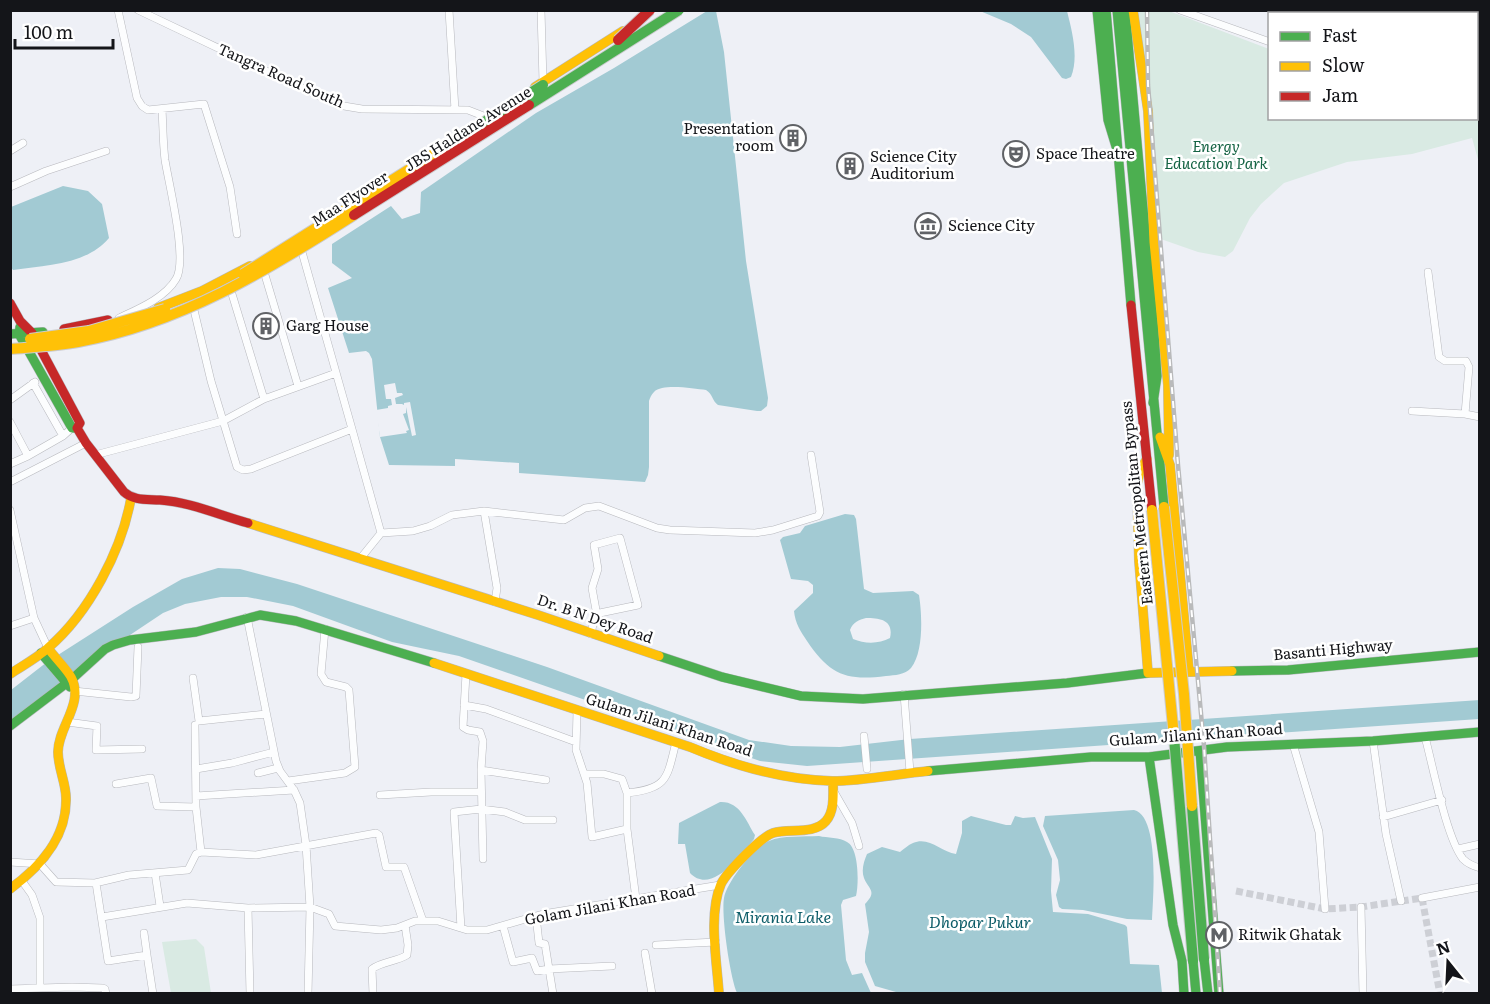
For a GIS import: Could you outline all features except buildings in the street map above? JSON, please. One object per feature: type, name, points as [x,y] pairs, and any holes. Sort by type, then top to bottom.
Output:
[{"type":"main road","points":[[618,40],[650,10]]},
{"type":"main road","name":"JBS Haldane Avenue","points":[[15,334],[61,330],[134,316],[171,304],[223,281],[297,237],[655,10]]},
{"type":"main road","name":"Maa Flyover","points":[[10,341],[98,329],[193,300],[255,267],[664,10]]},
{"type":"main road","name":"Maa Flyover","points":[[10,349],[73,343],[109,335],[156,321],[214,299],[277,264],[679,10]]},
{"type":"main road","name":"JBS Haldane Avenue","points":[[10,355],[101,342],[172,320],[232,294],[686,10]]},
{"type":"main road","points":[[1097,10],[1108,120],[1118,153]]},
{"type":"main road","name":"Eastern Metropolitan Bypass","points":[[1106,10],[1147,459],[1199,960],[1196,993]]},
{"type":"main road","points":[[1117,10],[1153,403],[1184,694],[1199,960],[1208,993]]},
{"type":"main road","points":[[1125,10],[1157,376],[1153,403]]},
{"type":"main road","points":[[1132,10],[1148,111],[1154,242],[1168,385],[1169,458],[1189,670]]},
{"type":"main road","points":[[10,303],[20,321],[33,333],[80,423],[71,431]]},
{"type":"main road","points":[[10,674],[47,654],[93,597],[127,521],[131,498],[86,444],[71,431],[39,381],[30,353],[15,334],[20,321]]},
{"type":"main road","points":[[1156,429],[1169,458]]},
{"type":"main road","points":[[1147,459],[1140,470],[1137,486],[1139,561],[1148,673]]},
{"type":"main road","name":"Dr. B N Dey Road","points":[[131,498],[164,500],[189,505],[722,677],[801,696],[862,699],[1031,686],[1148,673]]},
{"type":"main road","name":"Gulam Jilani Khan Road","points":[[10,726],[105,649],[113,645],[130,640],[196,632],[247,617],[273,616],[326,629],[466,674],[676,742],[723,761],[833,785],[910,768],[1092,757],[1149,757],[1200,751],[1479,732]]},
{"type":"main road","name":"Basanti Highway","points":[[1148,673],[1189,670],[1288,670],[1479,652]]},
{"type":"main road","points":[[10,889],[39,864],[61,832],[66,811],[66,797],[58,751],[75,702],[68,681],[47,654]]},
{"type":"main road","points":[[1200,751],[1219,993]]},
{"type":"main road","points":[[1149,757],[1173,925],[1182,961],[1184,993]]},
{"type":"main road","points":[[719,993],[716,906],[720,885],[748,854],[772,833],[814,829],[824,825],[832,807],[833,785]]},
{"type":"street","points":[[118,10],[137,98],[148,110],[204,104],[231,187],[237,234]]},
{"type":"street","name":"Tangra Road South","points":[[138,10],[338,105],[362,109],[468,110],[486,117]]},
{"type":"street","points":[[449,10],[455,110]]},
{"type":"street","points":[[541,10],[543,82]]},
{"type":"street","points":[[1180,10],[1268,42]]},
{"type":"street","points":[[119,318],[169,288],[181,268],[180,248],[164,148],[162,109]]},
{"type":"street","points":[[486,117],[493,130]]},
{"type":"street","points":[[10,151],[23,143]]},
{"type":"street","points":[[10,187],[46,171],[106,151]]},
{"type":"street","points":[[302,252],[381,533]]},
{"type":"street","points":[[1428,272],[1439,357],[1445,362],[1466,361],[1469,367],[1465,414]]},
{"type":"street","points":[[265,275],[298,386]]},
{"type":"street","points":[[232,294],[264,399]]},
{"type":"street","points":[[194,310],[211,381],[237,467],[243,470],[280,459],[352,429]]},
{"type":"street","points":[[95,455],[223,421],[264,399],[336,373]]},
{"type":"street","points":[[10,400],[39,381]]},
{"type":"street","points":[[1412,411],[1479,417]]},
{"type":"street","points":[[10,422],[28,456]]},
{"type":"street","points":[[10,464],[71,431]]},
{"type":"street","points":[[10,483],[86,444]]},
{"type":"street","points":[[360,559],[381,533],[413,531],[430,526],[452,515],[484,511],[557,521],[568,519],[585,508],[598,506],[662,529],[765,532],[818,516],[820,512],[811,455]]},
{"type":"street","points":[[10,510],[34,618],[47,654]]},
{"type":"street","points":[[484,511],[497,588],[495,602]]},
{"type":"street","points":[[591,634],[596,614],[592,588],[598,569],[594,545],[620,538],[638,605],[596,614]]},
{"type":"street","points":[[247,617],[278,768],[294,790],[300,803],[306,845],[310,907],[308,993]]},
{"type":"street","points":[[10,627],[34,618]]},
{"type":"street","points":[[288,781],[345,773],[355,767],[349,690],[346,687],[326,682],[321,674],[326,629]]},
{"type":"street","points":[[68,681],[131,697],[136,696],[138,647]]},
{"type":"street","points":[[466,674],[464,727],[480,732],[482,736],[483,859]]},
{"type":"street","points":[[193,678],[199,721],[266,714]]},
{"type":"street","points":[[904,694],[910,768]]},
{"type":"street","points":[[464,705],[486,710],[576,742]]},
{"type":"street","points":[[577,711],[576,742],[586,783],[591,837],[627,829]]},
{"type":"street","points":[[67,722],[97,726],[96,750],[142,749]]},
{"type":"street","points":[[195,725],[196,807],[201,852]]},
{"type":"street","points":[[864,736],[867,769]]},
{"type":"street","points":[[1425,737],[1449,827],[1458,849],[1466,861],[1479,868]]},
{"type":"street","points":[[1373,741],[1383,817],[1401,901]]},
{"type":"street","points":[[627,793],[648,790],[657,787],[662,782],[669,772],[676,742]]},
{"type":"street","points":[[1293,744],[1319,832],[1325,909]]},
{"type":"street","points":[[196,769],[232,763],[274,752]]},
{"type":"street","points":[[258,773],[278,768]]},
{"type":"street","points":[[481,770],[546,780]]},
{"type":"street","points":[[584,774],[604,774],[622,779],[627,793],[627,829],[636,898]]},
{"type":"street","points":[[116,784],[150,778],[157,806],[196,807]]},
{"type":"street","points":[[833,785],[852,823],[858,846]]},
{"type":"street","points":[[196,796],[294,790]]},
{"type":"street","points":[[380,795],[481,792]]},
{"type":"street","points":[[1383,817],[1442,800]]},
{"type":"street","points":[[461,928],[454,812],[481,809],[505,812],[525,820],[554,820]]},
{"type":"street","points":[[10,862],[39,864],[56,882],[96,883],[129,875],[188,870],[196,854],[201,852],[256,855],[377,833],[385,866],[404,867],[423,921]]},
{"type":"street","points":[[1458,849],[1479,844]]},
{"type":"street","points":[[155,873],[160,906]]},
{"type":"street","points":[[22,881],[32,895],[40,918],[40,988]]},
{"type":"street","points":[[96,883],[108,961],[147,956]]},
{"type":"street","name":"Golam Jilani Khan Road","points":[[310,907],[329,914],[335,926],[381,930],[415,921],[438,921],[461,928],[487,930],[536,916],[720,885]]},
{"type":"street","points":[[1422,898],[1479,887]]},
{"type":"street","points":[[102,917],[160,906],[194,903],[248,908],[310,907]]},
{"type":"street","points":[[1361,907],[1363,993]]},
{"type":"street","points":[[248,908],[250,993]]},
{"type":"street","points":[[536,916],[539,943],[545,944],[553,993]]},
{"type":"street","points":[[373,993],[372,969],[407,955],[405,925]]},
{"type":"street","points":[[503,926],[513,962],[532,958],[537,971],[612,966]]},
{"type":"street","points":[[144,933],[153,993]]},
{"type":"street","points":[[656,945],[716,942]]},
{"type":"street","points":[[645,953],[652,993]]},
{"type":"street","points":[[10,989],[105,988],[106,993]]},
{"type":"green space","name":"Energy Education Park","points":[[1135,11],[1169,11],[1268,49],[1268,120],[1478,120],[1479,22],[1479,163],[1472,138],[1412,154],[1347,162],[1284,183],[1261,204],[1250,218],[1233,251],[1225,257],[1198,252],[1155,237]]},
{"type":"green space","points":[[196,939],[204,947],[211,993],[171,993],[162,942]]},
{"type":"water","points":[[707,11],[716,11],[724,52],[746,261],[768,398],[767,406],[757,411],[718,405],[706,390],[679,387],[658,389],[649,401],[649,467],[645,482],[519,473],[519,463],[455,459],[455,466],[389,465],[380,437],[372,359],[366,351],[349,353],[328,288],[352,278],[332,263],[332,244],[391,206],[402,219],[420,213],[421,192],[536,113]]},
{"type":"water","points":[[980,11],[1067,11],[1075,53],[1071,77],[1062,78],[1031,37],[1011,24]]},
{"type":"water","points":[[63,186],[88,191],[102,204],[109,238],[100,247],[77,259],[13,270],[10,266],[11,207]]},
{"type":"water","points":[[845,514],[854,515],[864,589],[873,593],[913,591],[919,595],[920,643],[915,661],[909,670],[886,676],[849,676],[823,662],[807,641],[797,623],[794,611],[813,593],[813,585],[808,581],[791,579],[780,540],[783,537],[800,533],[805,526]],"holes":[[[866,618],[885,621],[890,627],[890,638],[872,643],[853,639],[850,630],[853,625]]]},
{"type":"water","points":[[218,568],[240,569],[297,584],[547,667],[749,740],[791,746],[840,747],[910,739],[1480,700],[1479,719],[807,766],[760,761],[459,656],[392,642],[293,606],[247,597],[221,597],[185,604],[163,613],[97,657],[11,721],[11,690],[47,662],[133,607],[182,579]]},
{"type":"water","points":[[720,802],[737,808],[755,835],[754,839],[725,870],[707,880],[699,879],[690,873],[685,844],[678,844],[679,823]]},
{"type":"water","points":[[1134,810],[1142,816],[1148,827],[1151,842],[1154,877],[1152,920],[1127,919],[1059,907],[1056,895],[1060,880],[1058,860],[1043,826],[1045,816]]},
{"type":"water","name":"Dhopar Pukur","points":[[971,816],[1006,825],[1011,825],[1015,816],[1035,817],[1052,859],[1053,912],[1088,914],[1125,925],[1130,964],[1159,965],[1162,993],[903,994],[875,986],[865,962],[869,932],[865,904],[871,896],[871,890],[863,872],[867,854],[882,847],[900,852],[911,844],[924,841],[956,854],[962,833],[962,821]]},
{"type":"water","name":"Mirania Lake","points":[[819,836],[844,840],[854,851],[858,875],[856,896],[843,900],[841,905],[846,960],[852,975],[862,973],[871,993],[737,993],[729,960],[723,906],[730,883],[749,858],[769,841],[787,837]]},
{"type":"pier","points":[[395,383],[397,393],[403,395],[395,398],[396,404],[404,405],[410,402],[416,435],[412,436],[406,407],[406,413],[403,414],[409,430],[406,431],[407,433],[380,437],[376,410],[392,405],[391,399],[386,399],[384,385]]},
{"type":"tunnel","points":[[1236,891],[1325,909],[1361,907],[1422,898],[1440,994]]},
{"type":"railway","points":[[1147,10],[1148,85],[1178,465],[1204,746],[1220,994]]},
{"type":"traffic: fast","points":[[529,105],[679,10]]},
{"type":"traffic: fast","points":[[1097,10],[1108,120],[1118,153]]},
{"type":"traffic: fast","points":[[1106,10],[1131,305]]},
{"type":"traffic: fast","points":[[1117,10],[1164,507]]},
{"type":"traffic: fast","points":[[1125,10],[1153,319],[1157,376],[1153,403]]},
{"type":"traffic: fast","points":[[443,148],[543,85]]},
{"type":"traffic: fast","points":[[20,327],[19,334],[72,428],[77,428]]},
{"type":"traffic: fast","points":[[10,334],[43,332]]},
{"type":"traffic: fast","points":[[10,726],[72,679],[105,649],[113,645],[130,640],[196,632],[260,615],[296,621],[434,663]]},
{"type":"traffic: fast","points":[[1232,671],[1288,670],[1480,652]]},
{"type":"traffic: fast","points":[[41,653],[70,687]]},
{"type":"traffic: fast","points":[[659,656],[722,677],[801,696],[863,699],[1067,683],[1148,673]]},
{"type":"traffic: fast","points":[[928,771],[1091,757],[1149,757],[1227,747],[1373,741],[1480,732]]},
{"type":"traffic: fast","points":[[1174,737],[1193,961]]},
{"type":"traffic: fast","points":[[1200,751],[1219,994]]},
{"type":"traffic: fast","points":[[1149,757],[1173,925],[1182,961],[1184,994]]},
{"type":"traffic: fast","points":[[1192,806],[1204,959]]},
{"type":"traffic: fast","points":[[1204,959],[1208,994]]},
{"type":"traffic: fast","points":[[1193,961],[1196,994]]},
{"type":"traffic: slow","points":[[1133,10],[1148,111],[1154,242],[1168,385],[1169,455]]},
{"type":"traffic: slow","points":[[535,87],[623,31]]},
{"type":"traffic: slow","points":[[243,274],[443,148]]},
{"type":"traffic: slow","points":[[10,349],[78,342],[116,334],[152,322],[256,275],[354,215]]},
{"type":"traffic: slow","points":[[158,308],[202,291],[250,266]]},
{"type":"traffic: slow","points":[[30,339],[89,331],[165,309]]},
{"type":"traffic: slow","points":[[1160,437],[1170,465],[1189,671]]},
{"type":"traffic: slow","points":[[1147,459],[1140,470],[1137,486],[1139,561],[1148,673],[1232,671]]},
{"type":"traffic: slow","points":[[10,674],[34,659],[63,634],[90,599],[112,559],[127,518],[131,498]]},
{"type":"traffic: slow","points":[[1164,507],[1184,694],[1192,806]]},
{"type":"traffic: slow","points":[[1152,510],[1174,737]]},
{"type":"traffic: slow","points":[[248,523],[659,656]]},
{"type":"traffic: slow","points":[[10,889],[32,871],[50,850],[57,839],[65,812],[66,792],[58,752],[75,696],[69,673],[48,648]]},
{"type":"traffic: slow","points":[[434,663],[724,760],[778,775],[843,781],[928,771]]},
{"type":"traffic: slow","points":[[719,994],[714,924],[717,896],[721,884],[745,856],[768,836],[773,833],[815,828],[826,821],[832,807],[833,781]]},
{"type":"traffic: jam","points":[[618,40],[650,10]]},
{"type":"traffic: jam","points":[[354,215],[529,105]]},
{"type":"traffic: jam","points":[[10,303],[20,321],[32,333],[80,423],[77,428],[86,443],[124,492],[136,498],[171,501],[193,506],[248,523]]},
{"type":"traffic: jam","points":[[1131,305],[1152,510]]},
{"type":"traffic: jam","points":[[64,329],[108,320]]},
{"type":"place","name":"Presentation room","points":[[793,138]]},
{"type":"place","name":"Space Theatre","points":[[1016,154]]},
{"type":"place","name":"Science City Auditorium","points":[[850,166]]},
{"type":"place","name":"Science City","points":[[928,226]]},
{"type":"place","name":"Garg House","points":[[266,326]]},
{"type":"place","name":"Ritwik Ghatak","points":[[1219,935]]}]
